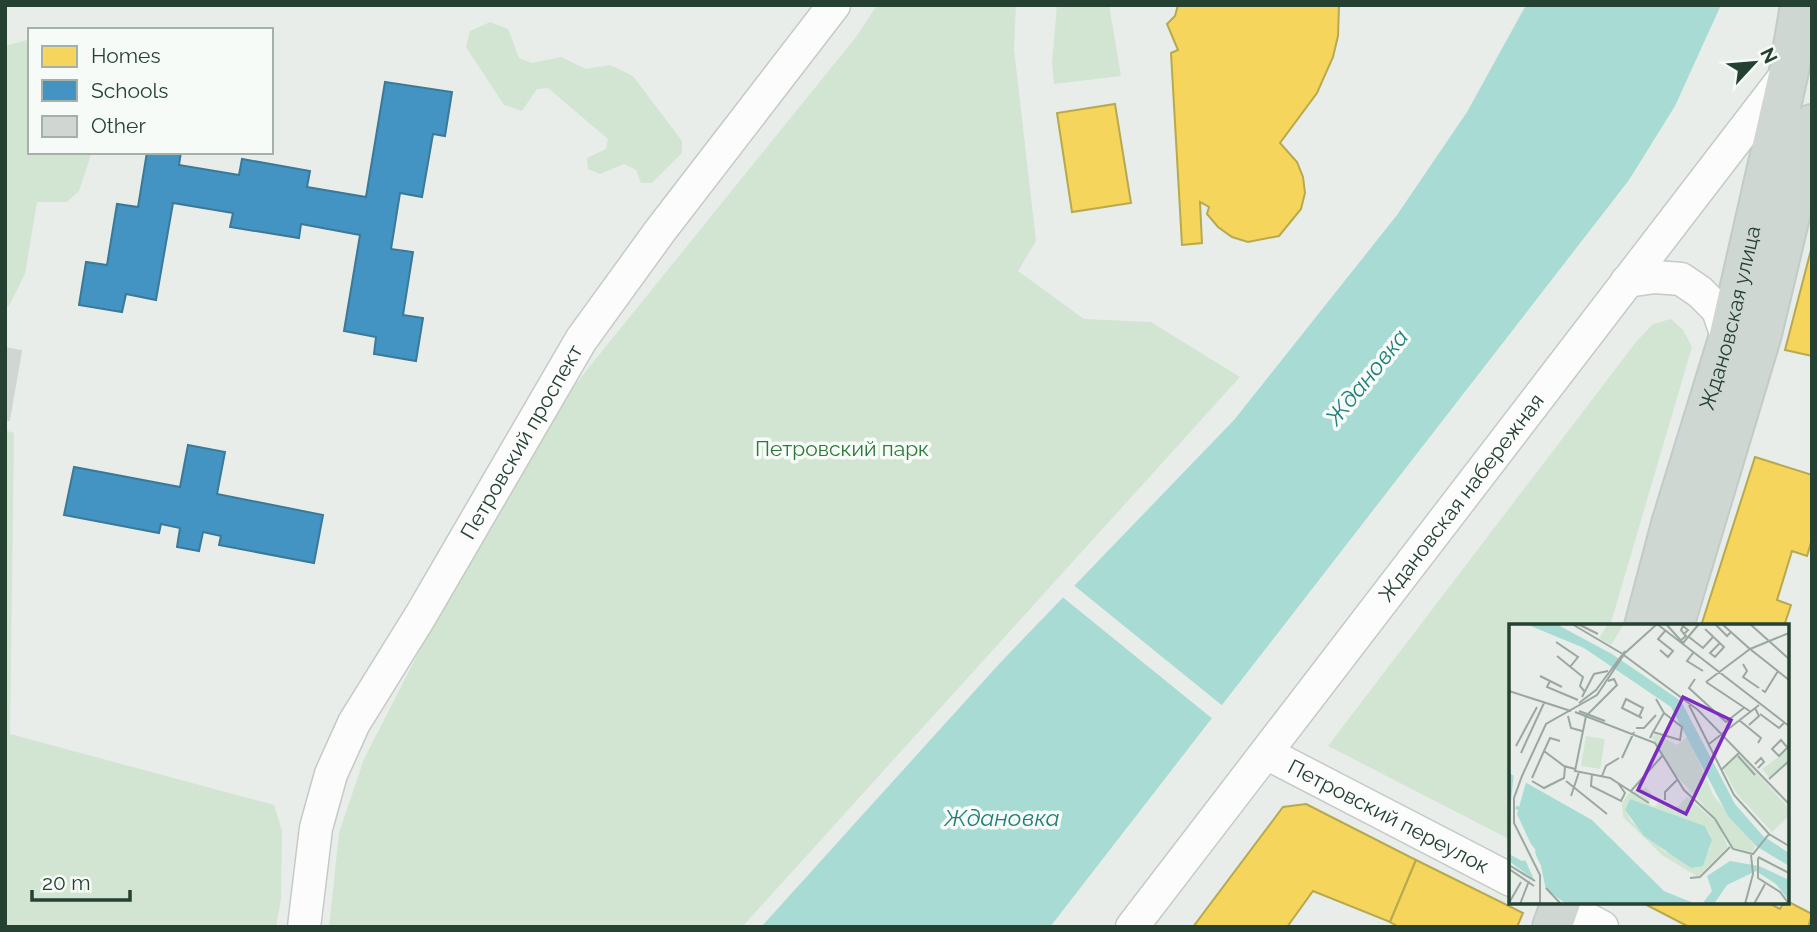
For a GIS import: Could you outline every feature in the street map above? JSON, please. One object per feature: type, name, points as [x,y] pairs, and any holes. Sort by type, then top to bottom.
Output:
[{"type":"main road","name":"Ждановская улица","points":[[1645,624],[1671,524],[1728,338],[1789,71],[1800,5]]},
{"type":"main road","name":"Ждановская улица","points":[[1675,624],[1762,334],[1812,124]]},
{"type":"street","name":"Петровский проспект","points":[[304,927],[316,828],[331,774],[354,723],[421,615],[582,340],[660,231],[834,5]]},
{"type":"street","name":"Ждановская набережная","points":[[1132,927],[1789,71]]},
{"type":"street","points":[[1627,281],[1655,277],[1681,279],[1700,292],[1718,310],[1728,338]]},
{"type":"street","name":"Петровский переулок","points":[[1266,753],[1509,879]]},
{"type":"green space","name":"Петровский парк","points":[[877,5],[1016,5],[1014,49],[1036,241],[1018,271],[1084,319],[1151,322],[1240,377],[742,927],[329,927],[339,833],[364,759],[426,638],[565,397],[856,37]]},
{"type":"green space","points":[[1057,5],[1109,5],[1121,76],[1054,84],[1052,63]]},
{"type":"green space","points":[[490,22],[508,29],[519,58],[532,63],[561,57],[586,69],[610,65],[633,76],[682,141],[682,153],[652,183],[641,183],[636,170],[624,164],[600,174],[588,169],[587,158],[606,149],[608,139],[548,88],[537,89],[522,111],[504,105],[466,47],[470,31]]},
{"type":"green space","points":[[28,41],[28,154],[91,154],[79,191],[67,202],[37,202],[25,274],[9,306],[5,306],[5,46]]},
{"type":"green space","points":[[1671,319],[1683,330],[1692,347],[1611,624],[1509,624],[1509,839],[1328,746],[1636,342],[1653,324]]},
{"type":"green space","points":[[5,430],[14,433],[10,734],[274,805],[282,831],[281,899],[276,927],[5,927]]},
{"type":"water","name":"Ждановка","points":[[1526,5],[1721,5],[1675,106],[1629,180],[1050,927],[761,927],[999,664],[1234,420],[1397,215],[1467,112]]},
{"type":"pier","points":[[1071,583],[1224,707],[1214,720],[1060,595]]},
{"type":"building: Homes","points":[[1178,5],[1339,5],[1338,36],[1333,57],[1317,93],[1280,143],[1297,162],[1303,177],[1305,193],[1301,209],[1279,236],[1248,242],[1232,237],[1218,227],[1207,214],[1209,207],[1200,202],[1202,243],[1182,245],[1171,53],[1178,50],[1167,24],[1175,16]]},
{"type":"building: Homes","points":[[1115,104],[1131,203],[1072,212],[1057,113]]},
{"type":"building: Homes","points":[[1812,246],[1812,356],[1785,350]]},
{"type":"building: Homes","points":[[1755,457],[1812,475],[1812,539],[1807,556],[1792,551],[1777,600],[1791,605],[1785,624],[1702,624]]},
{"type":"building: Homes","points":[[1306,804],[1416,860],[1390,922],[1313,891],[1287,927],[1193,927],[1283,807]]},
{"type":"building: Homes","points":[[1416,860],[1523,913],[1517,927],[1399,927],[1390,922]]},
{"type":"building: Homes","points":[[1789,902],[1812,914],[1809,924],[1812,927],[1689,927],[1645,904],[1771,904],[1780,909],[1783,904]]},
{"type":"building: Schools","points":[[385,82],[452,92],[445,136],[433,134],[422,197],[400,193],[391,249],[413,252],[403,315],[423,318],[416,361],[374,354],[376,337],[344,331],[360,235],[301,224],[299,238],[230,227],[233,213],[173,203],[156,300],[126,294],[122,312],[79,305],[86,262],[107,265],[117,204],[138,207],[147,154],[181,154],[179,165],[239,175],[242,159],[310,171],[307,187],[366,197]]},
{"type":"building: Schools","points":[[188,445],[225,452],[217,494],[323,515],[314,563],[219,545],[221,536],[203,532],[199,551],[177,547],[180,528],[161,524],[159,533],[64,515],[74,467],[180,487]]},
{"type":"building: Other","points":[[5,348],[21,351],[9,420],[5,419]]}]
